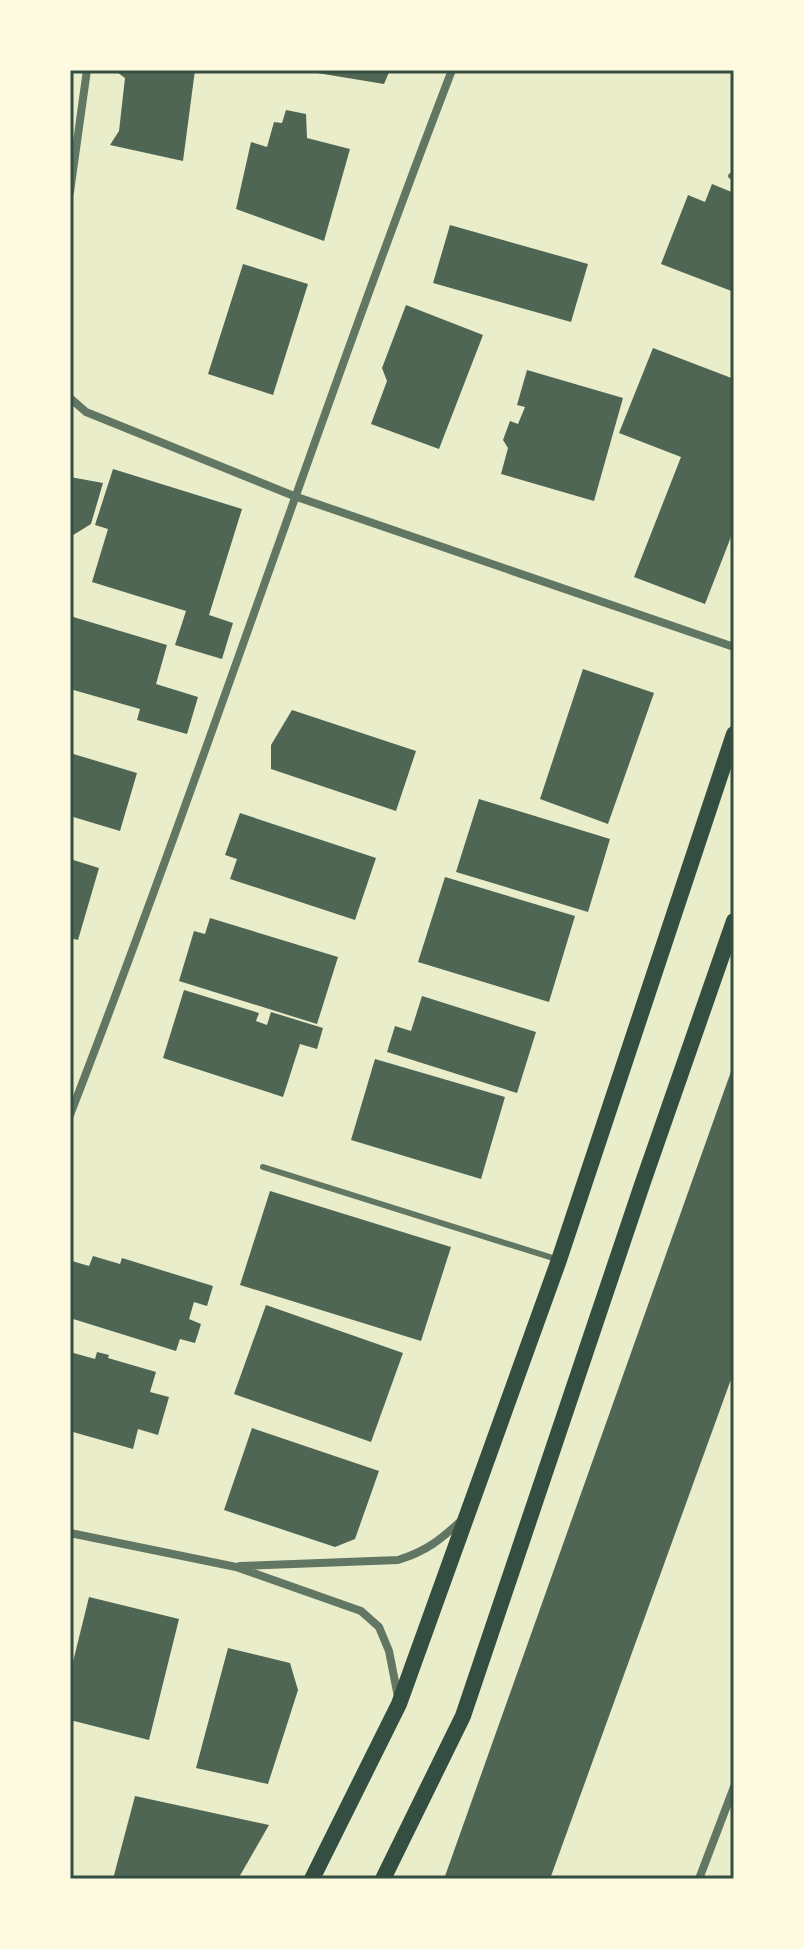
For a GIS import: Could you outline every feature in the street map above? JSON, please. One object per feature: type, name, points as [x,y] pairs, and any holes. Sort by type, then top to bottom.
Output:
[{"type":"main road","points":[[312,1879],[399,1704],[559,1260],[734,734]]},
{"type":"main road","points":[[383,1879],[463,1716],[734,921]]},
{"type":"street","points":[[70,192],[87,70]]},
{"type":"street","points":[[70,1115],[122,981],[386,242],[452,70]]},
{"type":"street","points":[[70,398],[86,412],[294,496],[734,647]]},
{"type":"street","points":[[236,1567],[398,1560],[436,1544],[468,1514]]},
{"type":"street","points":[[70,1533],[236,1567],[361,1611],[379,1627],[389,1651],[399,1704]]},
{"type":"street","points":[[699,1879],[734,1787]]},
{"type":"lane","points":[[263,1167],[559,1260]]},
{"type":"building","points":[[114,70],[195,70],[183,161],[110,145],[119,131],[125,78]]},
{"type":"building","points":[[299,70],[390,70],[384,84]]},
{"type":"building","points":[[286,110],[306,114],[307,138],[350,149],[324,241],[236,209],[251,142],[267,147],[274,122],[282,123]]},
{"type":"building","points":[[712,184],[734,193],[734,292],[661,264],[688,195],[705,202]]},
{"type":"building","points":[[450,225],[588,264],[571,322],[433,283]]},
{"type":"building","points":[[243,264],[308,284],[273,395],[208,374]]},
{"type":"building","points":[[406,305],[483,335],[439,449],[371,424],[387,381],[382,368]]},
{"type":"building","points":[[653,348],[734,379],[734,529],[705,604],[634,577],[681,457],[619,433]]},
{"type":"building","points":[[527,370],[623,398],[594,501],[501,474],[508,448],[503,440],[510,421],[518,424],[525,407],[517,405]]},
{"type":"building","points":[[113,469],[242,509],[209,615],[233,623],[222,659],[175,645],[186,611],[92,582],[108,529],[95,525]]},
{"type":"building","points":[[70,477],[103,483],[91,524],[70,537]]},
{"type":"building","points":[[70,616],[167,645],[156,684],[198,697],[187,734],[137,720],[140,709],[70,689]]},
{"type":"building","points":[[583,669],[654,693],[608,824],[540,799]]},
{"type":"building","points":[[292,710],[416,751],[396,811],[271,769],[271,745]]},
{"type":"building","points":[[70,753],[137,773],[120,831],[70,816]]},
{"type":"building","points":[[479,799],[610,839],[588,912],[456,872]]},
{"type":"building","points":[[240,813],[376,858],[355,920],[230,879],[237,859],[225,855]]},
{"type":"building","points":[[70,859],[99,868],[78,940],[70,938]]},
{"type":"building","points":[[445,877],[575,916],[549,1002],[418,962]]},
{"type":"building","points":[[210,918],[338,957],[317,1024],[179,981],[194,931],[205,934]]},
{"type":"building","points":[[184,990],[259,1013],[256,1021],[267,1025],[271,1012],[323,1028],[317,1049],[300,1044],[283,1097],[163,1058]]},
{"type":"building","points":[[422,996],[536,1032],[517,1093],[387,1052],[395,1026],[411,1031]]},
{"type":"building","points":[[375,1059],[505,1097],[481,1179],[351,1140]]},
{"type":"building","points":[[734,1063],[734,1371],[550,1879],[444,1879]]},
{"type":"building","points":[[270,1191],[451,1247],[421,1341],[240,1285]]},
{"type":"building","points":[[93,1256],[120,1264],[122,1258],[213,1286],[207,1306],[194,1302],[189,1319],[201,1324],[195,1343],[180,1339],[176,1351],[70,1318],[72,1261],[89,1266]]},
{"type":"building","points":[[266,1305],[403,1353],[371,1442],[234,1394]]},
{"type":"building","points":[[70,1352],[95,1359],[97,1352],[156,1372],[150,1392],[169,1397],[158,1435],[138,1429],[133,1449],[73,1432],[70,1440]]},
{"type":"building","points":[[252,1428],[379,1471],[355,1539],[335,1547],[224,1510]]},
{"type":"building","points":[[89,1597],[179,1619],[149,1740],[70,1720],[70,1674]]},
{"type":"building","points":[[228,1648],[290,1663],[298,1690],[268,1784],[196,1768]]},
{"type":"building","points":[[135,1796],[269,1825],[238,1879],[113,1879]]}]
